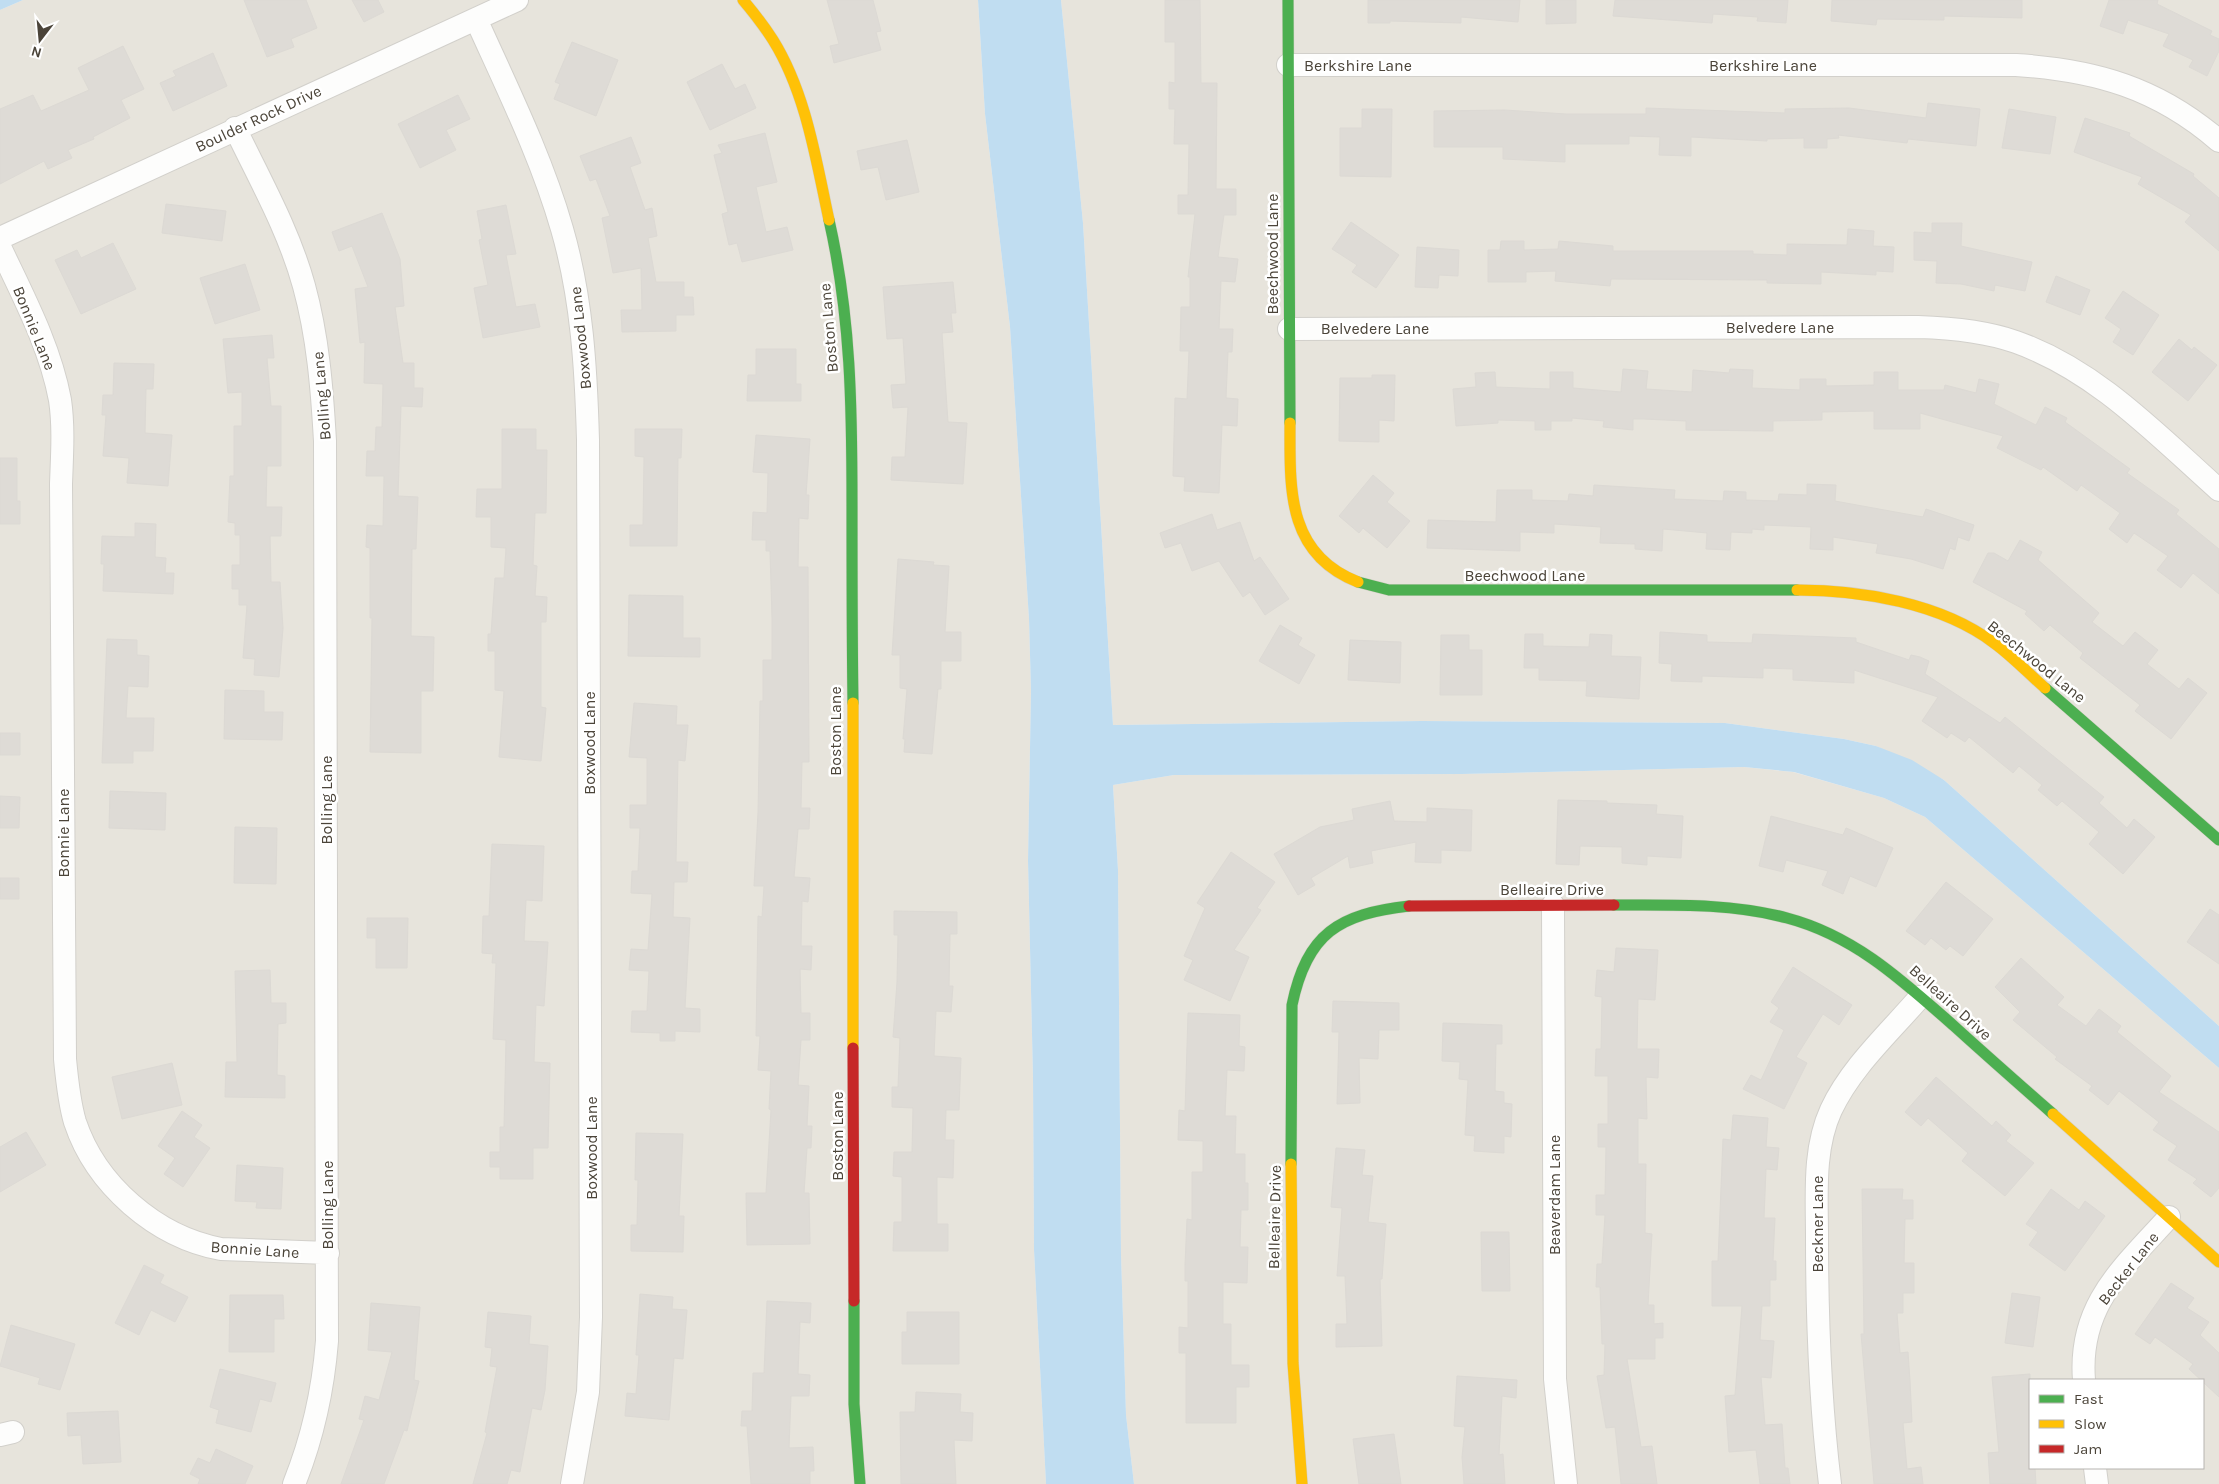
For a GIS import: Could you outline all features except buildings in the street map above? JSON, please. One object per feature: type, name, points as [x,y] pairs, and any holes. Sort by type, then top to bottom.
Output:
[{"type":"street","name":"Boulder Rock Drive","points":[[0,238],[235,128],[517,0]]},
{"type":"street","name":"Boston Lane","points":[[743,0],[777,45],[791,72],[800,96],[833,237],[847,334],[852,447],[854,1394],[860,1484]]},
{"type":"street","name":"Beechwood Lane","points":[[1288,0],[1289,468],[1294,514],[1304,538],[1332,569],[1342,576],[1365,586],[1396,591],[1812,590],[1856,592],[1915,604],[1950,618],[1993,642],[2219,840]]},
{"type":"street","name":"Boxwood Lane","points":[[476,19],[526,131],[554,205],[571,266],[580,316],[585,365],[588,440],[591,1317],[588,1392],[572,1484]]},
{"type":"street","name":"Berkshire Lane","points":[[1288,65],[2006,65],[2049,67],[2078,71],[2134,87],[2178,109],[2219,141]]},
{"type":"street","name":"Bolling Lane","points":[[235,128],[296,261],[313,321],[322,377],[325,441],[327,1341],[322,1390],[310,1440],[294,1484]]},
{"type":"street","name":"Bonnie Lane","points":[[0,247],[43,342],[58,391],[62,425],[65,1059],[70,1105],[76,1124],[93,1158],[119,1192],[149,1218],[179,1236],[206,1246],[234,1250],[328,1253]]},
{"type":"street","name":"Belvedere Lane","points":[[1289,329],[1918,327],[1980,333],[2033,349],[2079,372],[2123,405],[2219,490]]},
{"type":"street","name":"Belleaire Drive","points":[[1302,1484],[1295,1413],[1289,1267],[1290,1026],[1294,991],[1301,968],[1314,946],[1324,935],[1348,919],[1374,910],[1410,906],[1718,906],[1775,914],[1825,931],[1855,946],[1894,973],[2219,1262]]},
{"type":"street","name":"Beaverdam Lane","points":[[1553,906],[1555,1370],[1566,1484]]},
{"type":"street","name":"Beckner Lane","points":[[1830,1484],[1824,1431],[1818,1328],[1817,1187],[1821,1140],[1831,1110],[1849,1080],[1920,997]]},
{"type":"street","name":"Becker Lane","points":[[2084,1379],[2084,1350],[2095,1309],[2119,1273],[2169,1217]]},
{"type":"street","points":[[2095,1469],[2097,1484]]},
{"type":"shaded area","points":[[23,0],[978,0],[985,114],[1010,327],[1029,619],[1031,691],[1028,861],[1033,1078],[1034,1250],[1046,1484],[0,1484],[0,10]]},
{"type":"shaded area","points":[[1061,0],[2219,0],[2219,1026],[1944,780],[1876,746],[1844,739],[1725,723],[1422,721],[1113,725],[1083,223]]},
{"type":"shaded area","points":[[1744,767],[1793,772],[1884,798],[1925,817],[2219,1068],[2219,1484],[1134,1484],[1126,1415],[1121,1255],[1118,870],[1113,785],[1174,775],[1462,774]]},
{"type":"water","points":[[0,0],[23,0],[0,10]]},
{"type":"water","points":[[978,0],[1061,0],[1083,223],[1113,725],[1422,721],[1725,723],[1844,739],[1876,746],[1912,760],[1944,780],[2219,1026],[2219,1068],[1925,817],[1884,798],[1794,772],[1744,767],[1462,774],[1174,775],[1113,785],[1118,870],[1121,1255],[1126,1415],[1134,1484],[1046,1484],[1034,1250],[1033,1078],[1028,861],[1031,691],[1029,619],[1010,327],[985,114]]},
{"type":"traffic: fast","points":[[1288,0],[1290,423]]},
{"type":"traffic: fast","points":[[829,220],[842,292],[851,398],[853,703]]},
{"type":"traffic: fast","points":[[1358,582],[1389,590],[1797,590]]},
{"type":"traffic: fast","points":[[2045,688],[2219,840]]},
{"type":"traffic: fast","points":[[1614,905],[1723,907],[1766,913],[1812,926],[1835,936],[1856,948],[1897,977],[2053,1114]]},
{"type":"traffic: fast","points":[[1291,1164],[1292,1005],[1298,980],[1307,960],[1317,944],[1345,922],[1363,915],[1409,906]]},
{"type":"traffic: fast","points":[[854,1301],[854,1404],[860,1484]]},
{"type":"traffic: slow","points":[[743,0],[773,40],[794,82],[808,127],[829,220]]},
{"type":"traffic: slow","points":[[1290,423],[1290,471],[1293,494],[1297,516],[1305,537],[1317,554],[1334,570],[1358,582]]},
{"type":"traffic: slow","points":[[1797,590],[1873,596],[1925,609],[1950,618],[1973,629],[1994,643],[2045,688]]},
{"type":"traffic: slow","points":[[853,703],[853,1048]]},
{"type":"traffic: slow","points":[[2053,1114],[2219,1262]]},
{"type":"traffic: slow","points":[[1291,1164],[1293,1363],[1302,1484]]},
{"type":"traffic: jam","points":[[1409,906],[1614,905]]},
{"type":"traffic: jam","points":[[853,1048],[854,1301]]}]
